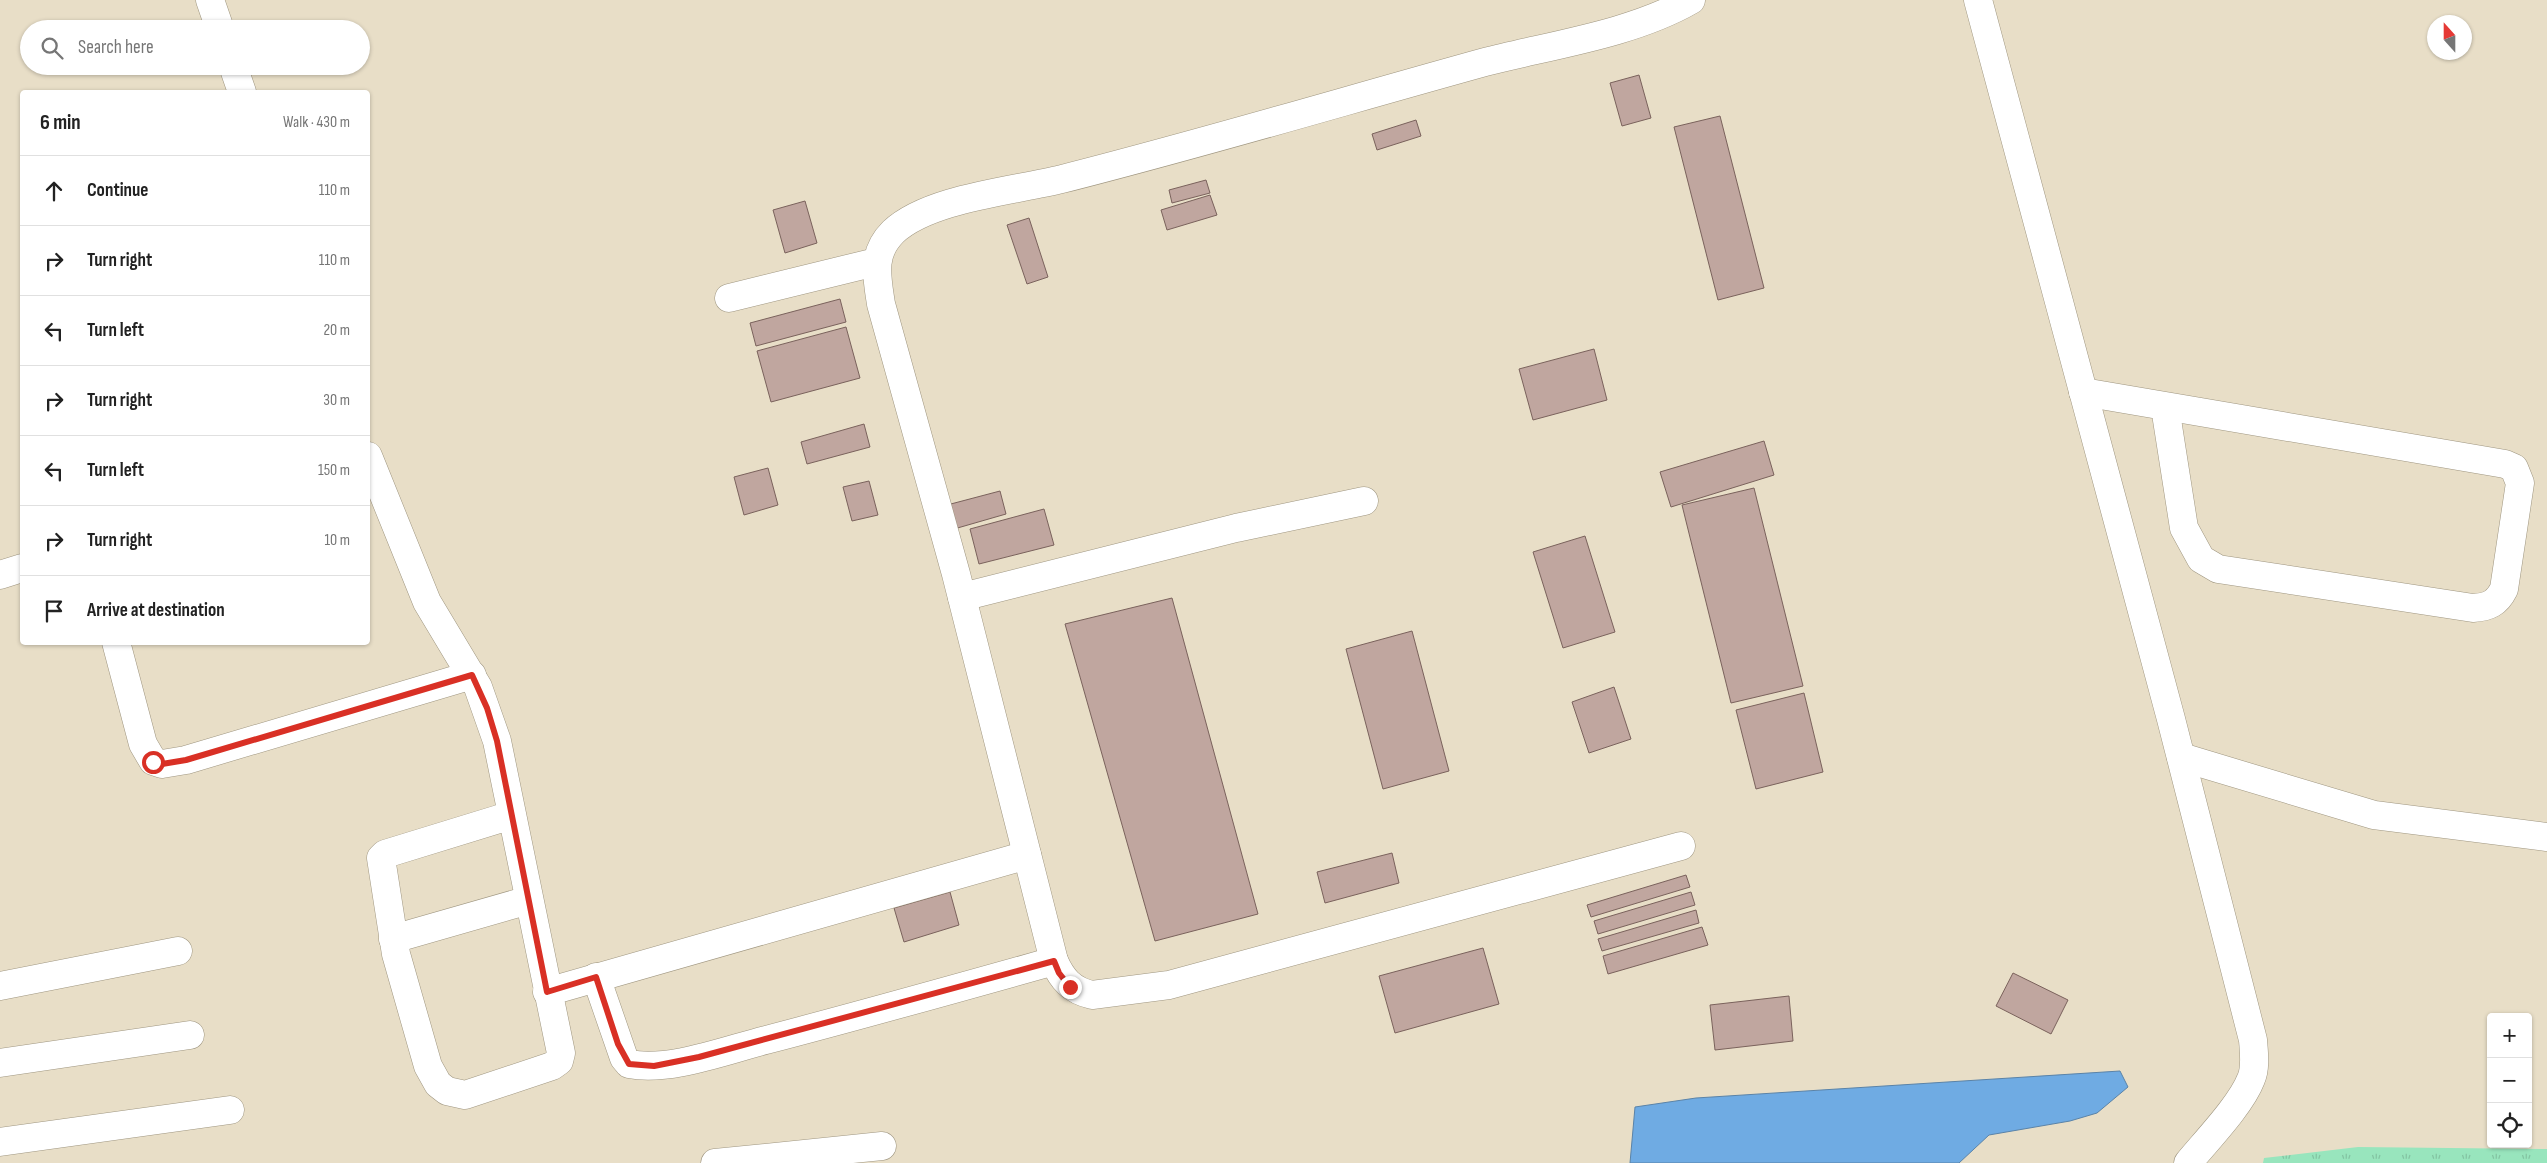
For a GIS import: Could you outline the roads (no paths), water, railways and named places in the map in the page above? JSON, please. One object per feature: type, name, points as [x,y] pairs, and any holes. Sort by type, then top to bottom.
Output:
[{"type":"street","points":[[210,0],[217,20]]},
{"type":"street","points":[[1681,846],[1169,985],[1092,995],[1079,992],[1070,987],[1059,973],[1054,961],[962,597],[881,304],[876,262],[879,252],[893,232],[914,218],[956,202],[1060,180],[1489,61],[1598,34],[1670,12],[1691,0]]},
{"type":"street","points":[[1978,0],[2181,757],[2253,1040],[2255,1058],[2252,1079],[2238,1100],[2188,1163]]},
{"type":"street","points":[[236,75],[241,90]]},
{"type":"street","points":[[729,298],[876,262]]},
{"type":"street","points":[[2083,392],[2505,464],[2514,468],[2520,483],[2504,589],[2498,600],[2486,607],[2473,608],[2218,569],[2200,559],[2184,528],[2166,407]]},
{"type":"street","points":[[370,461],[427,602],[472,675],[487,708],[497,741],[512,815],[529,900],[547,992],[561,1052],[559,1061],[552,1066],[465,1095],[447,1091],[432,1077],[393,939],[380,864],[381,858],[385,854],[512,815]]},
{"type":"street","points":[[962,597],[1236,528],[1364,501]]},
{"type":"street","points":[[0,575],[20,569]]},
{"type":"street","points":[[117,645],[143,744],[153,762],[162,764],[196,757],[472,675]]},
{"type":"street","points":[[2181,757],[2374,815],[2547,837]]},
{"type":"street","points":[[547,992],[1027,855]]},
{"type":"street","points":[[393,939],[529,900]]},
{"type":"street","points":[[0,986],[178,951]]},
{"type":"street","points":[[596,977],[624,1058],[629,1064],[654,1066],[699,1057],[764,1040],[1054,961]]},
{"type":"street","points":[[0,1063],[190,1035]]},
{"type":"street","points":[[0,1142],[230,1110]]},
{"type":"street","points":[[715,1163],[882,1146]]},
{"type":"water","points":[[2120,1071],[2128,1087],[2097,1113],[2070,1121],[1989,1135],[1959,1163],[1630,1163],[1635,1107],[1696,1098]]}]
